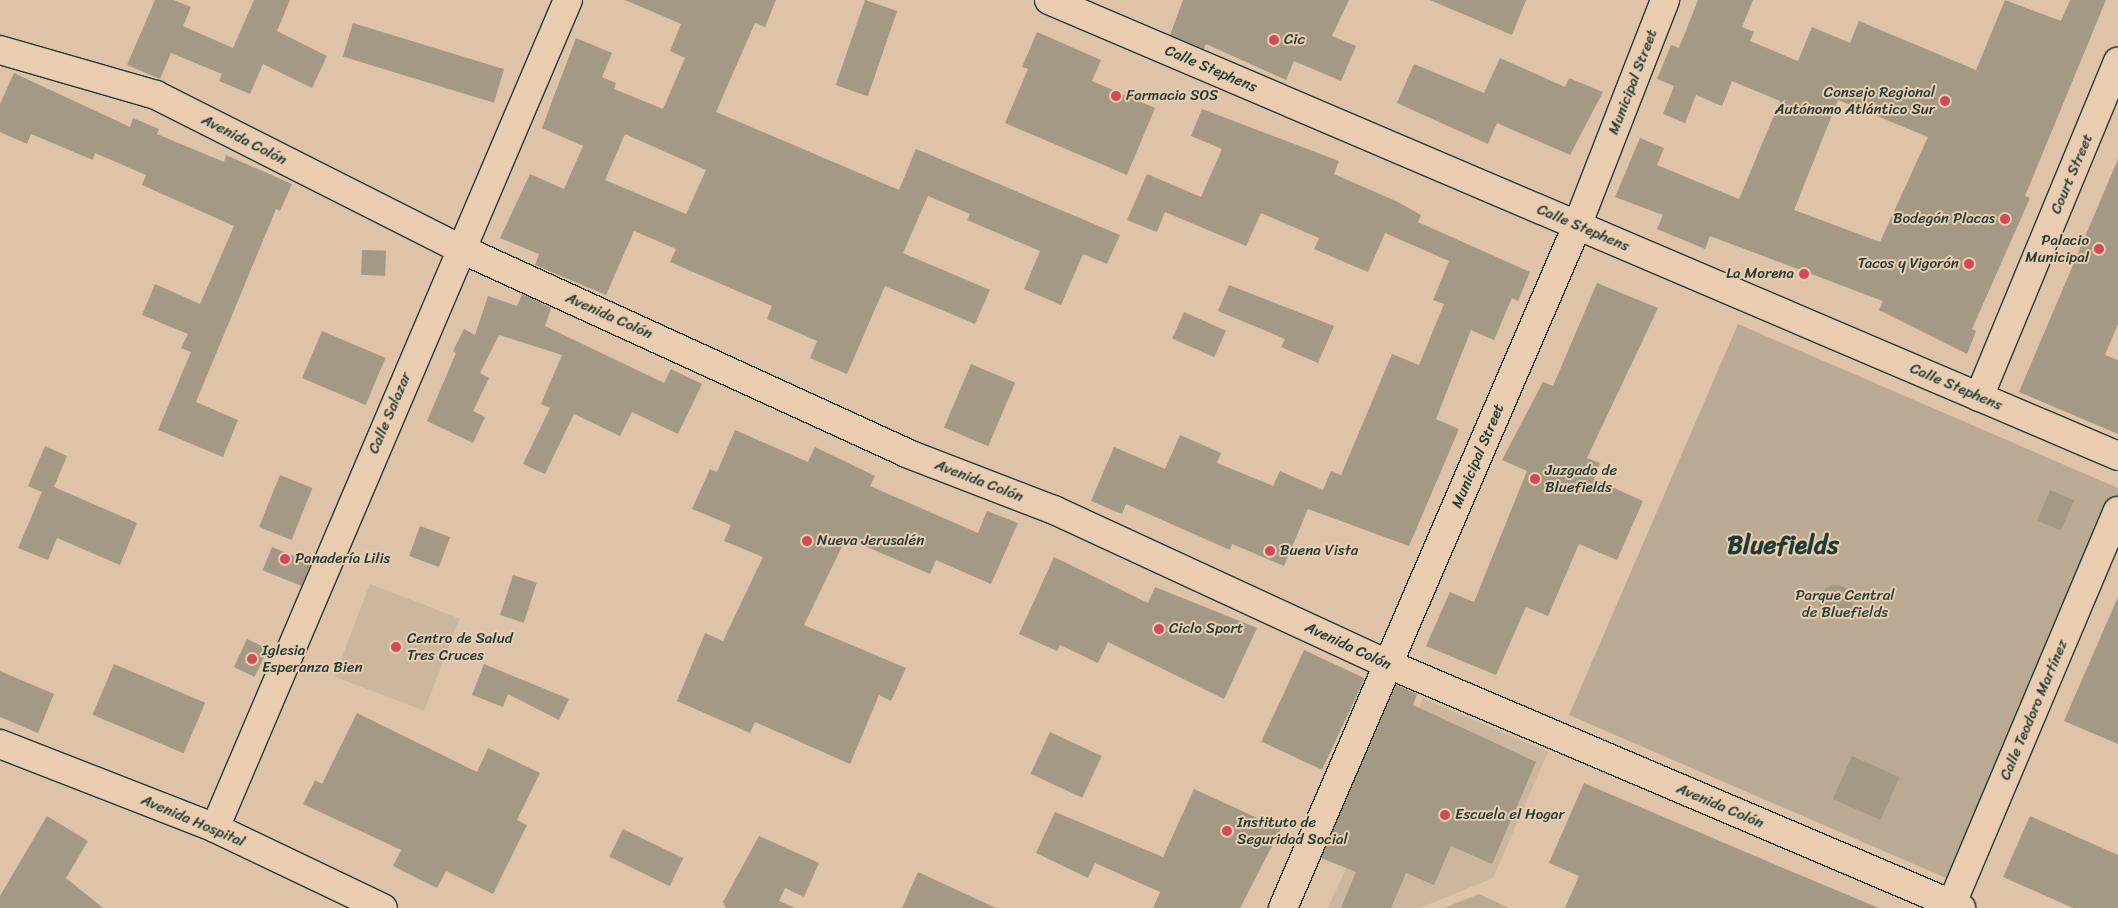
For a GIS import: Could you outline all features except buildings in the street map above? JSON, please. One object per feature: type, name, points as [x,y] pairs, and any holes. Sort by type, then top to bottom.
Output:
[{"type":"street","name":"Calle Salazar","points":[[215,828],[460,248],[568,0]]},
{"type":"street","name":"Calle Stephens","points":[[1049,0],[2118,456]]},
{"type":"street","name":"Municipal Street","points":[[1283,908],[1577,226],[1665,0]]},
{"type":"street","name":"Avenida Colón","points":[[0,50],[156,96],[460,248],[906,453],[1054,510],[1388,664],[1954,907]]},
{"type":"street","name":"Court Street","points":[[1979,397],[2118,62]]},
{"type":"street","name":"Calle Teodoro Martínez","points":[[1954,907],[2118,512]]},
{"type":"street","name":"Avenida Hospital","points":[[0,744],[215,828],[383,908]]},
{"type":"shaded area","name":"Centro de Salud Tres Cruces","points":[[370,584],[460,618],[424,711],[335,676]]},
{"type":"shaded area","name":"Escuela el Hogar","points":[[1423,698],[1548,752],[1493,878],[1420,908],[1328,908]]},
{"type":"green space","name":"Parque Central de Bluefields","points":[[1738,324],[2118,488],[2118,500],[1953,881],[1569,715]]},
{"type":"green space","points":[[1479,894],[1509,908],[1444,908]]},
{"type":"place","name":"Cic","points":[[1274,40]]},
{"type":"place","name":"Farmacia SOS","points":[[1116,96]]},
{"type":"place","name":"Consejo Regional Autónomo Atlántico Sur","points":[[1945,101]]},
{"type":"place","name":"Bodegón Placas","points":[[2005,219]]},
{"type":"place","name":"Palacio Municipal","points":[[2099,249]]},
{"type":"place","name":"Tacos y Vigorón","points":[[1969,264]]},
{"type":"place","name":"La Morena","points":[[1804,274]]},
{"type":"place","name":"Juzgado de Bluefields","points":[[1535,479]]},
{"type":"place","name":"Nueva Jerusalén","points":[[807,541]]},
{"type":"place","name":"Buena Vista","points":[[1270,551]]},
{"type":"place","name":"Panadería Lilis","points":[[285,559]]},
{"type":"place","name":"Ciclo Sport","points":[[1159,629]]},
{"type":"place","name":"Centro de Salud Tres Cruces","points":[[396,647]]},
{"type":"place","name":"Iglesia Esperanza Bien","points":[[252,659]]},
{"type":"place","name":"Escuela el Hogar","points":[[1445,815]]},
{"type":"place","name":"Instituto de Seguridad Social","points":[[1227,831]]},
{"type":"district","name":"Bluefields","points":[[1783,545]]}]
